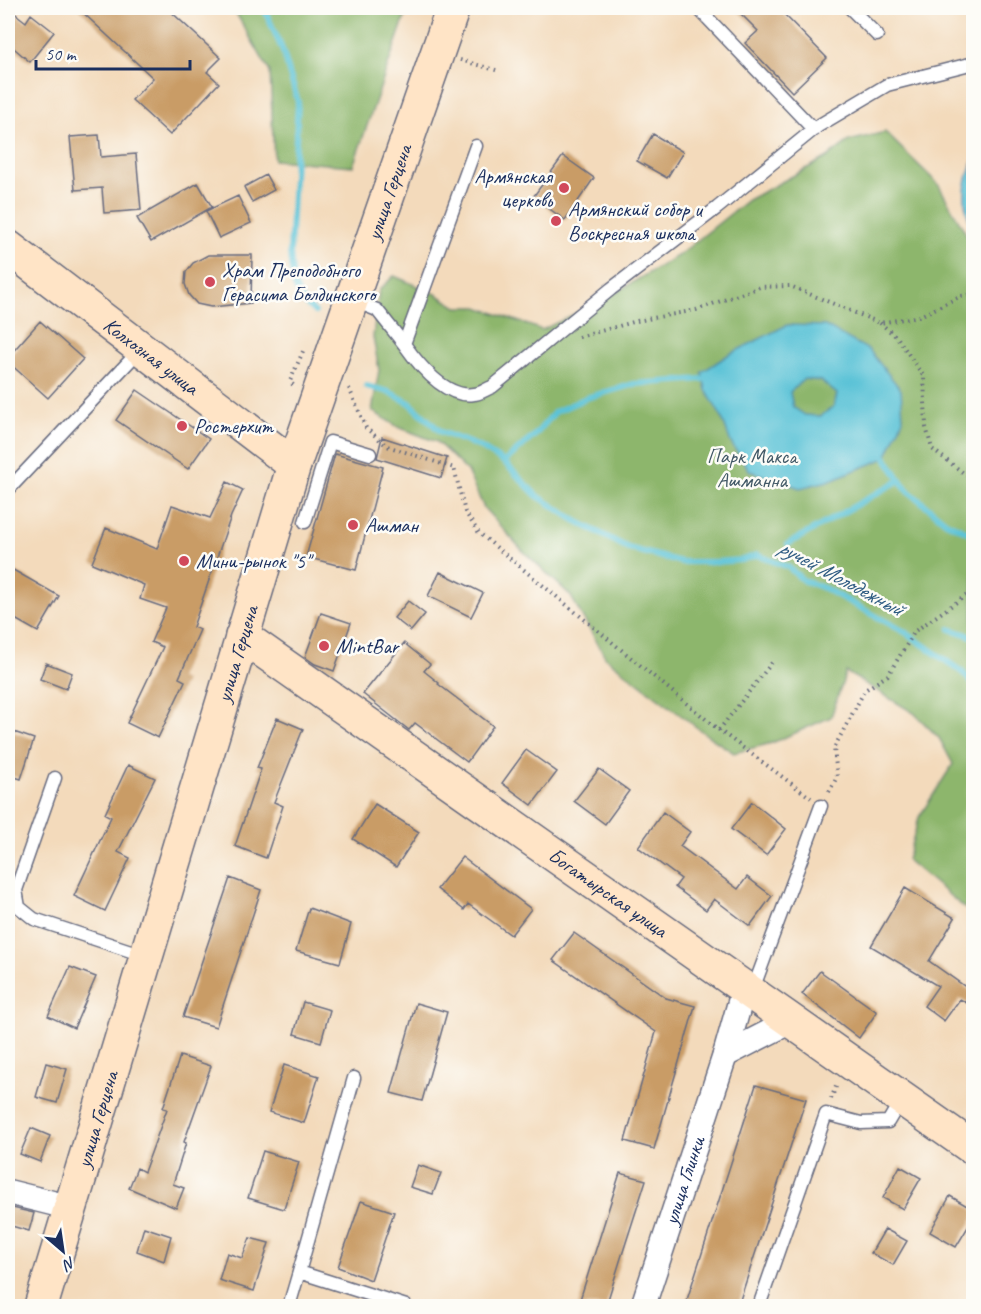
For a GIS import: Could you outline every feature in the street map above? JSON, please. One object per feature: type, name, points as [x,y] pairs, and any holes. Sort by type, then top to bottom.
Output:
[{"type":"main road","name":"улица Герцена","points":[[41,1306],[242,636],[307,469],[352,300],[453,8]]},
{"type":"main road","name":"Колхозная улица","points":[[8,247],[141,349],[307,469]]},
{"type":"main road","name":"Богатырская улица","points":[[242,636],[974,1149]]},
{"type":"street","name":"улица Глинки","points":[[643,1306],[747,991]]},
{"type":"street","points":[[725,1055],[791,1022]]},
{"type":"street","points":[[8,1192],[72,1208]]},
{"type":"lane","points":[[698,8],[814,130]]},
{"type":"lane","points":[[850,8],[877,35]]},
{"type":"lane","points":[[352,300],[377,310],[418,363],[439,383],[459,393],[475,394],[492,387],[814,130],[887,85],[974,63]]},
{"type":"lane","points":[[404,344],[476,146]]},
{"type":"lane","points":[[8,490],[141,349]]},
{"type":"lane","points":[[305,522],[307,469],[330,442],[370,454]]},
{"type":"lane","points":[[55,778],[16,890],[19,907],[34,919],[147,956]]},
{"type":"lane","points":[[747,991],[821,806]]},
{"type":"lane","points":[[289,1306],[354,1078]]},
{"type":"lane","points":[[759,1306],[825,1114],[861,1123],[888,1122],[902,1100]]},
{"type":"lane","points":[[300,1272],[406,1306]]},
{"type":"path","points":[[451,57],[499,71]]},
{"type":"path","points":[[537,349],[637,321],[696,309],[760,287],[790,286],[879,323],[897,337],[924,377],[926,427],[932,449],[974,481]]},
{"type":"path","points":[[879,323],[920,316],[961,296],[974,295]]},
{"type":"path","points":[[346,383],[366,428],[387,446],[454,468],[465,512],[479,533],[719,730],[821,806],[837,777],[834,748],[865,690],[888,675],[915,631],[974,590]]},
{"type":"path","points":[[719,730],[774,660]]},
{"type":"green space","points":[[233,8],[408,8],[353,166],[274,160],[270,72]]},
{"type":"green space","name":"Парк Макса Ашманна","points":[[885,132],[938,184],[973,246],[973,915],[907,860],[919,817],[953,764],[939,738],[914,713],[846,672],[831,717],[772,743],[734,753],[708,736],[606,658],[570,595],[522,550],[484,508],[467,471],[437,442],[398,427],[372,411],[379,370],[373,337],[379,290],[394,276],[436,294],[457,307],[478,307],[542,330],[603,300],[679,255],[748,200],[826,158],[849,141]]},
{"type":"water","points":[[973,161],[973,229],[965,203],[965,187]]},
{"type":"water","points":[[787,325],[825,326],[869,350],[901,390],[903,419],[886,458],[828,481],[800,488],[750,471],[731,443],[722,418],[706,390],[702,372],[728,355]],"holes":[[[804,379],[821,381],[837,394],[834,406],[821,416],[805,415],[793,407],[790,392]]]},
{"type":"building","points":[[8,8],[26,22],[31,14],[54,32],[30,62],[8,43]]},
{"type":"building","points":[[78,8],[167,8],[221,58],[207,72],[219,83],[170,135],[132,100],[153,78]]},
{"type":"building","points":[[735,8],[778,8],[827,58],[792,92],[745,43],[758,31]]},
{"type":"building","points":[[653,134],[683,152],[667,178],[637,161]]},
{"type":"building","points":[[99,135],[101,157],[136,154],[141,210],[104,213],[102,188],[75,190],[70,137]]},
{"type":"building","name":"Армянская церковь","points":[[563,156],[594,178],[565,220],[533,197]]},
{"type":"building","points":[[266,175],[274,190],[252,202],[244,187]]},
{"type":"building","points":[[198,183],[212,207],[151,242],[137,218]]},
{"type":"building","points":[[238,196],[251,223],[219,238],[206,211]]},
{"type":"building","name":"Храм Преподобного Герасима Болдинского","points":[[208,255],[252,255],[251,303],[211,307],[197,304],[189,295],[185,284],[186,272],[193,263]]},
{"type":"building","points":[[40,321],[83,359],[48,398],[8,362],[8,357]]},
{"type":"building","points":[[137,390],[209,439],[188,469],[116,420]]},
{"type":"building","points":[[382,437],[447,458],[441,478],[377,458]]},
{"type":"building","points":[[335,454],[383,467],[356,570],[306,557]]},
{"type":"building","points":[[227,482],[243,490],[231,516],[193,627],[200,630],[179,678],[185,681],[158,738],[127,723],[163,647],[151,642],[166,608],[140,599],[144,585],[92,563],[106,528],[157,549],[172,505],[210,518]]},
{"type":"building","points":[[8,567],[59,596],[38,632],[8,615]]},
{"type":"building","points":[[440,572],[483,593],[471,617],[428,596]]},
{"type":"building","points":[[408,601],[425,614],[411,631],[394,618]]},
{"type":"building","points":[[321,613],[351,623],[334,671],[315,664],[305,657]]},
{"type":"building","points":[[404,643],[430,664],[424,671],[493,726],[467,762],[415,723],[409,730],[363,694]]},
{"type":"building","points":[[46,663],[72,673],[66,689],[40,679]]},
{"type":"building","points":[[277,718],[303,729],[274,802],[283,806],[266,858],[235,846],[261,769],[257,768]]},
{"type":"building","points":[[8,730],[34,739],[21,779],[8,775]]},
{"type":"building","points":[[526,750],[557,772],[532,805],[502,783]]},
{"type":"building","points":[[128,765],[155,778],[118,852],[130,858],[105,911],[74,896],[111,817],[105,814]]},
{"type":"building","points":[[599,769],[629,791],[605,824],[574,801]]},
{"type":"building","points":[[752,802],[786,829],[766,855],[731,829]]},
{"type":"building","points":[[375,804],[419,832],[396,867],[353,839]]},
{"type":"building","points":[[663,812],[690,832],[680,846],[738,889],[747,877],[772,896],[750,926],[714,899],[706,910],[675,887],[681,879],[638,847]]},
{"type":"building","points":[[462,857],[531,909],[511,935],[468,904],[464,910],[437,889]]},
{"type":"building","points":[[230,878],[261,890],[216,1027],[183,1017]]},
{"type":"building","points":[[905,888],[955,918],[929,961],[974,993],[974,999],[970,1005],[960,999],[944,1021],[924,1006],[938,986],[871,946]]},
{"type":"building","points":[[309,908],[351,924],[340,963],[296,951]]},
{"type":"building","points":[[574,933],[666,998],[695,1006],[654,1149],[625,1141],[656,1032],[553,960]]},
{"type":"building","points":[[70,967],[96,977],[74,1028],[48,1016]]},
{"type":"building","points":[[820,971],[877,1012],[859,1038],[802,994]]},
{"type":"building","points":[[303,1002],[330,1010],[321,1042],[294,1034]]},
{"type":"building","points":[[416,1003],[447,1012],[422,1101],[391,1093]]},
{"type":"building","points":[[180,1056],[211,1066],[184,1142],[186,1143],[173,1184],[184,1188],[176,1208],[129,1188],[137,1168],[144,1172],[167,1109],[163,1108]]},
{"type":"building","points":[[46,1063],[67,1069],[57,1103],[36,1097]]},
{"type":"building","points":[[284,1065],[319,1076],[304,1123],[269,1112]]},
{"type":"building","points":[[756,1085],[806,1099],[738,1306],[685,1306]]},
{"type":"building","points":[[31,1128],[50,1136],[40,1162],[20,1154]]},
{"type":"building","points":[[263,1151],[299,1162],[284,1209],[248,1198]]},
{"type":"building","points":[[418,1165],[441,1173],[433,1194],[410,1187]]},
{"type":"building","points":[[900,1166],[921,1178],[903,1209],[883,1198]]},
{"type":"building","points":[[620,1173],[646,1180],[606,1306],[578,1306]]},
{"type":"building","points":[[950,1196],[974,1210],[974,1217],[956,1247],[930,1232]]},
{"type":"building","points":[[361,1201],[394,1212],[371,1280],[338,1267]]},
{"type":"building","points":[[8,1207],[34,1213],[29,1231],[8,1225]]},
{"type":"building","points":[[144,1227],[171,1236],[164,1261],[137,1251]]},
{"type":"building","points":[[885,1229],[907,1241],[893,1265],[871,1253]]},
{"type":"building","points":[[250,1238],[269,1243],[254,1291],[219,1280],[227,1253],[242,1258]]},
{"type":"waterway","name":"ручей Молодежный","points":[[264,8],[282,49],[298,102],[290,252],[295,286],[302,299],[315,312]]},
{"type":"waterway","points":[[504,462],[535,435],[555,412],[586,398],[634,384],[703,379]]},
{"type":"waterway","name":"ручей Молодежный","points":[[366,386],[389,392],[410,403],[441,432],[480,447],[504,462],[536,495],[578,522],[628,548],[681,562],[742,560],[757,555],[788,567],[804,581],[824,588],[905,632],[962,672],[974,685]]},
{"type":"waterway","points":[[886,458],[906,489],[946,522],[974,535]]},
{"type":"waterway","points":[[788,544],[900,480]]},
{"type":"waterway","points":[[950,629],[974,637]]},
{"type":"place","name":"Армянская церковь","points":[[564,188]]},
{"type":"place","name":"Армянский собор и Воскресная школа","points":[[556,221]]},
{"type":"place","name":"Храм Преподобного Герасима Болдинского","points":[[210,282]]},
{"type":"place","name":"Ростерхит","points":[[182,426]]},
{"type":"place","name":"Ашман","points":[[353,525]]},
{"type":"place","name":"Мини-рынок \"5\"","points":[[184,561]]},
{"type":"place","name":"MintBar","points":[[324,646]]}]
